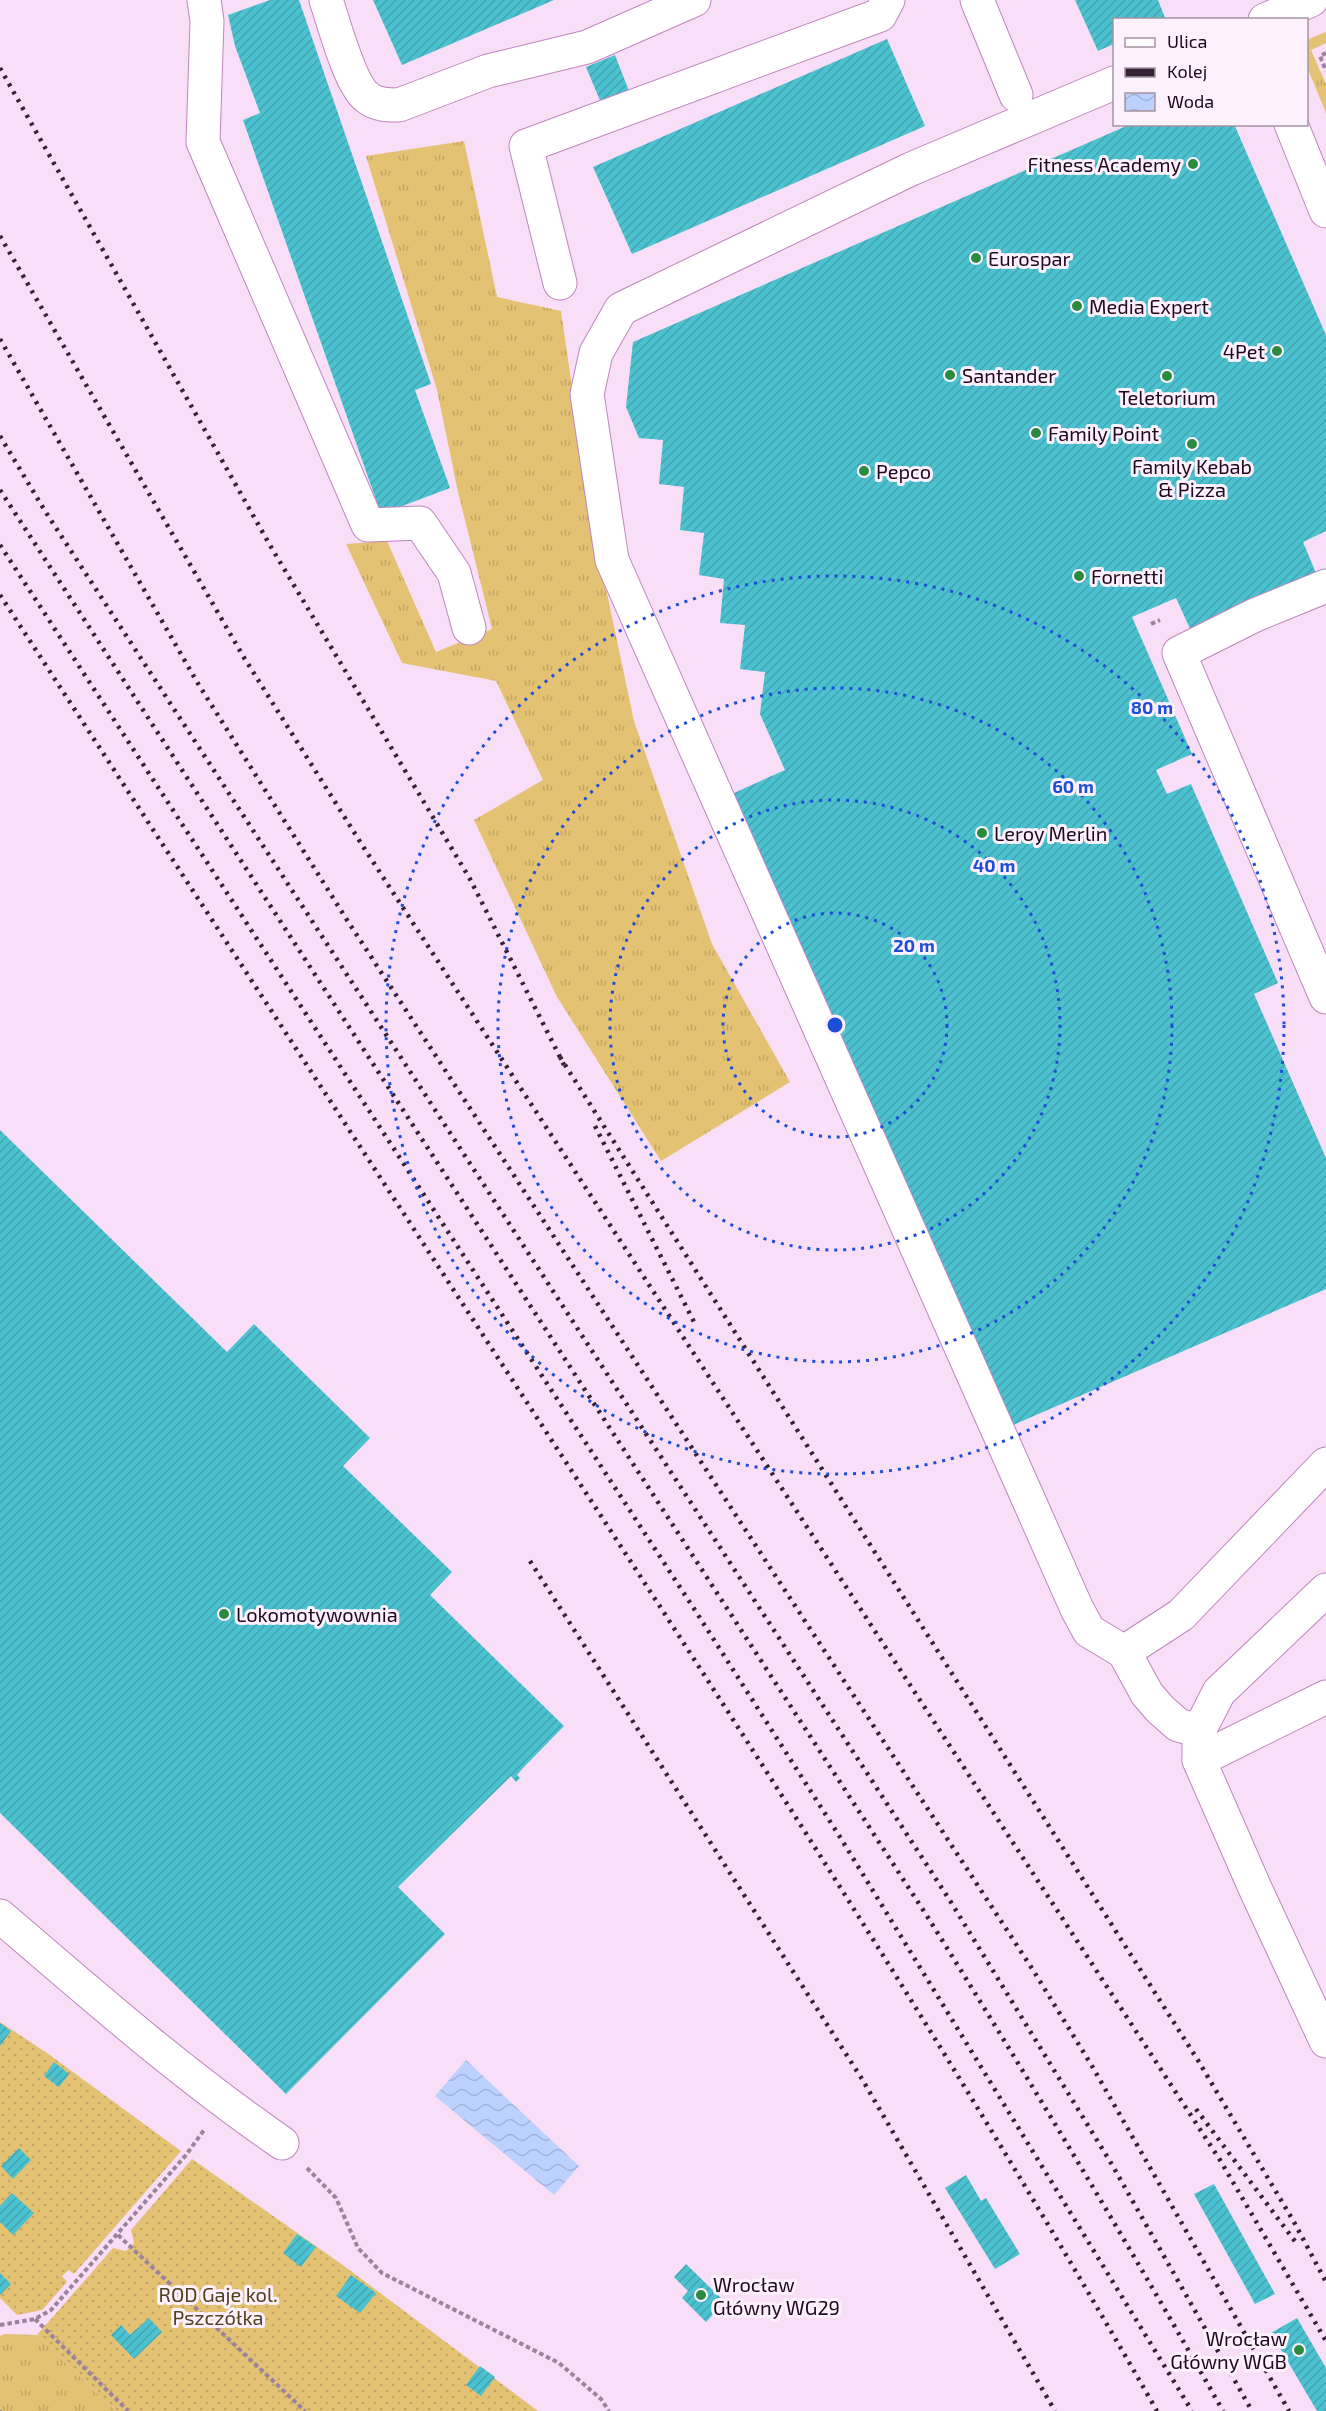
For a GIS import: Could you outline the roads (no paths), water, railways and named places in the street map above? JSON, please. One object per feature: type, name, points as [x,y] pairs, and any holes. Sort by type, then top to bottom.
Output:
[{"type":"lane","points":[[204,0],[207,21],[203,142],[368,525],[420,523],[454,573],[469,628]]},
{"type":"lane","points":[[326,0],[355,84],[369,100],[392,105],[399,105],[488,70],[587,47],[694,0]]},
{"type":"lane","points":[[560,283],[526,146],[880,15],[888,0]]},
{"type":"lane","points":[[977,0],[1016,95]]},
{"type":"lane","points":[[1270,18],[1311,0]]},
{"type":"lane","points":[[1113,83],[911,169],[621,309],[596,353],[587,394],[612,560],[1077,1609],[1089,1631],[1124,1652],[1147,1694],[1199,1746],[1254,1888],[1326,2041]]},
{"type":"lane","points":[[1292,126],[1326,211]]},
{"type":"lane","points":[[1326,586],[1255,615],[1179,652],[1319,962],[1326,997]]},
{"type":"lane","points":[[1124,1652],[1181,1615],[1326,1464]]},
{"type":"lane","points":[[1199,1746],[1219,1692],[1326,1590]]},
{"type":"lane","points":[[1199,1746],[1326,1697]]},
{"type":"lane","points":[[0,1916],[155,2049],[224,2103],[282,2144]]},
{"type":"water","points":[[466,2060],[579,2166],[554,2195],[435,2096]]},
{"type":"railway","points":[[0,68],[271,547],[470,879],[564,1065]]},
{"type":"railway","points":[[0,236],[243,656],[364,848],[1220,2160],[1326,2341]]},
{"type":"railway","points":[[0,339],[197,682],[347,920],[1033,1970],[1092,2066],[1289,2411]]},
{"type":"railway","points":[[0,436],[45,511],[949,1899],[1111,2163],[1252,2411]]},
{"type":"railway","points":[[0,490],[927,1916],[1078,2162],[1223,2411]]},
{"type":"railway","points":[[0,545],[700,1618],[840,1837],[1192,2411]]},
{"type":"railway","points":[[0,595],[788,1805],[1013,2166],[1157,2411]]},
{"type":"railway","points":[[560,1057],[1199,2062],[1294,2222],[1326,2282]]},
{"type":"railway","points":[[595,1126],[694,1322]]},
{"type":"railway","points":[[530,1561],[862,2079],[1055,2411]]},
{"type":"railway","points":[[1196,2109],[1297,2244]]},
{"type":"place","name":"Fitness Academy","points":[[1193,164]]},
{"type":"place","name":"Eurospar","points":[[976,258]]},
{"type":"place","name":"Media Expert","points":[[1077,306]]},
{"type":"place","name":"4Pet","points":[[1277,351]]},
{"type":"place","name":"Santander","points":[[950,375]]},
{"type":"place","name":"Teletorium","points":[[1167,376]]},
{"type":"place","name":"Family Point","points":[[1036,433]]},
{"type":"place","name":"Family Kebab & Pizza","points":[[1192,444]]},
{"type":"place","name":"Pepco","points":[[864,471]]},
{"type":"place","name":"Fornetti","points":[[1079,576]]},
{"type":"place","name":"Leroy Merlin","points":[[982,833]]},
{"type":"place","name":"Lokomotywownia","points":[[224,1614]]},
{"type":"place","name":"Wrocław Główny WG29","points":[[701,2295]]},
{"type":"place","name":"Wrocław Główny WGB","points":[[1299,2350]]},
{"type":"park label","name":"ROD Gaje kol. Pszczółka","points":[[218,2306]]}]
